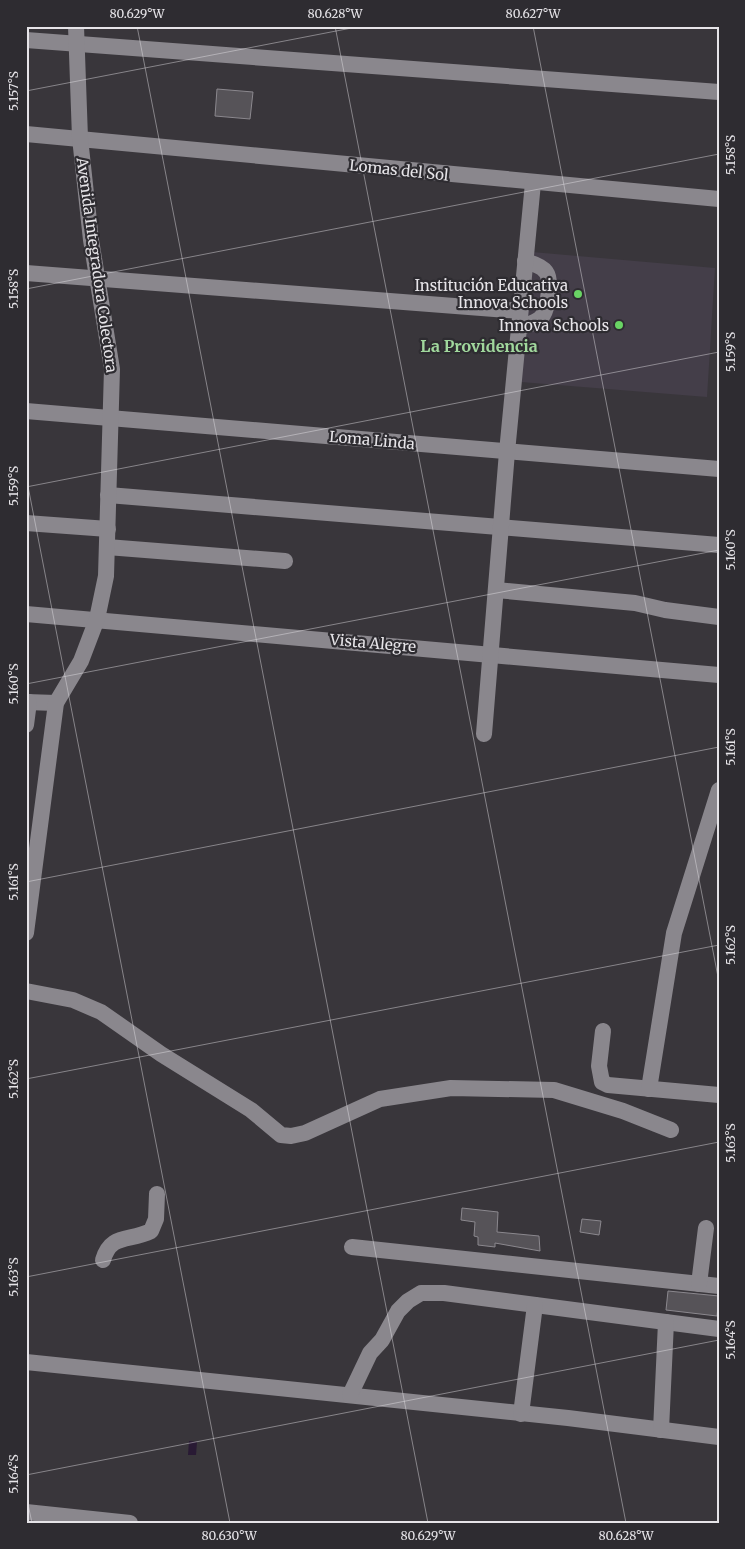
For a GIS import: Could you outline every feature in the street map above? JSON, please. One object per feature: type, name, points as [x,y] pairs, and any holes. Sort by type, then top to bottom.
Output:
[{"type":"street","name":"Avenida Integradora Colectora","points":[[26,933],[56,703],[81,661],[97,619],[106,576],[112,369],[97,278],[80,138],[76,26]]},
{"type":"street","points":[[26,40],[77,46],[719,92]]},
{"type":"street","name":"Lomas del Sol","points":[[26,134],[719,200]]},
{"type":"street","points":[[484,734],[500,528],[533,183]]},
{"type":"street","points":[[518,328],[538,320],[543,315],[547,297],[547,273],[544,269],[525,261]]},
{"type":"street","points":[[26,274],[520,311]]},
{"type":"street","name":"Loma Linda","points":[[26,411],[719,469]]},
{"type":"street","points":[[108,495],[719,545]]},
{"type":"street","points":[[26,523],[108,529]]},
{"type":"street","points":[[107,547],[285,561]]},
{"type":"street","points":[[496,590],[635,603],[665,610],[719,617]]},
{"type":"street","name":"Vista Alegre","points":[[26,614],[719,675]]},
{"type":"street","points":[[26,725],[28,702],[56,703]]},
{"type":"street","points":[[649,1089],[674,933],[719,790]]},
{"type":"street","points":[[26,991],[73,1000],[101,1012],[161,1054],[251,1110],[281,1135],[291,1136],[305,1133],[380,1100],[451,1088],[554,1090],[582,1100],[623,1110],[671,1130]]},
{"type":"street","points":[[603,1031],[599,1066],[602,1082],[649,1089],[719,1095]]},
{"type":"street","points":[[102,1260],[106,1248],[114,1241],[140,1237],[152,1232],[156,1219],[157,1194]]},
{"type":"street","points":[[699,1284],[706,1228]]},
{"type":"street","points":[[352,1247],[719,1286]]},
{"type":"street","points":[[350,1395],[370,1353],[382,1340],[398,1311],[408,1301],[421,1293],[444,1293],[719,1329]]},
{"type":"street","points":[[521,1414],[535,1305]]},
{"type":"street","points":[[661,1430],[666,1322]]},
{"type":"street","points":[[26,1362],[350,1395],[719,1437]]},
{"type":"street","points":[[26,1512],[130,1523]]},
{"type":"shaded area","name":"Innova Schools","points":[[532,252],[715,268],[707,397],[521,382]]},
{"type":"shaded area","points":[[189,1441],[197,1442],[196,1455],[188,1455]]},
{"type":"building","points":[[217,89],[253,92],[250,119],[215,116]]},
{"type":"building","points":[[462,1208],[498,1212],[497,1232],[539,1236],[540,1251],[495,1243],[495,1247],[478,1245],[478,1237],[474,1236],[475,1222],[461,1220]]},
{"type":"building","points":[[582,1219],[601,1221],[599,1235],[580,1232]]},
{"type":"building","points":[[668,1291],[719,1296],[717,1316],[666,1310]]},
{"type":"place","name":"Institución Educativa Innova Schools","points":[[578,294]]},
{"type":"place","name":"Innova Schools","points":[[619,325]]},
{"type":"district","name":"La Providencia","points":[[479,346]]}]
